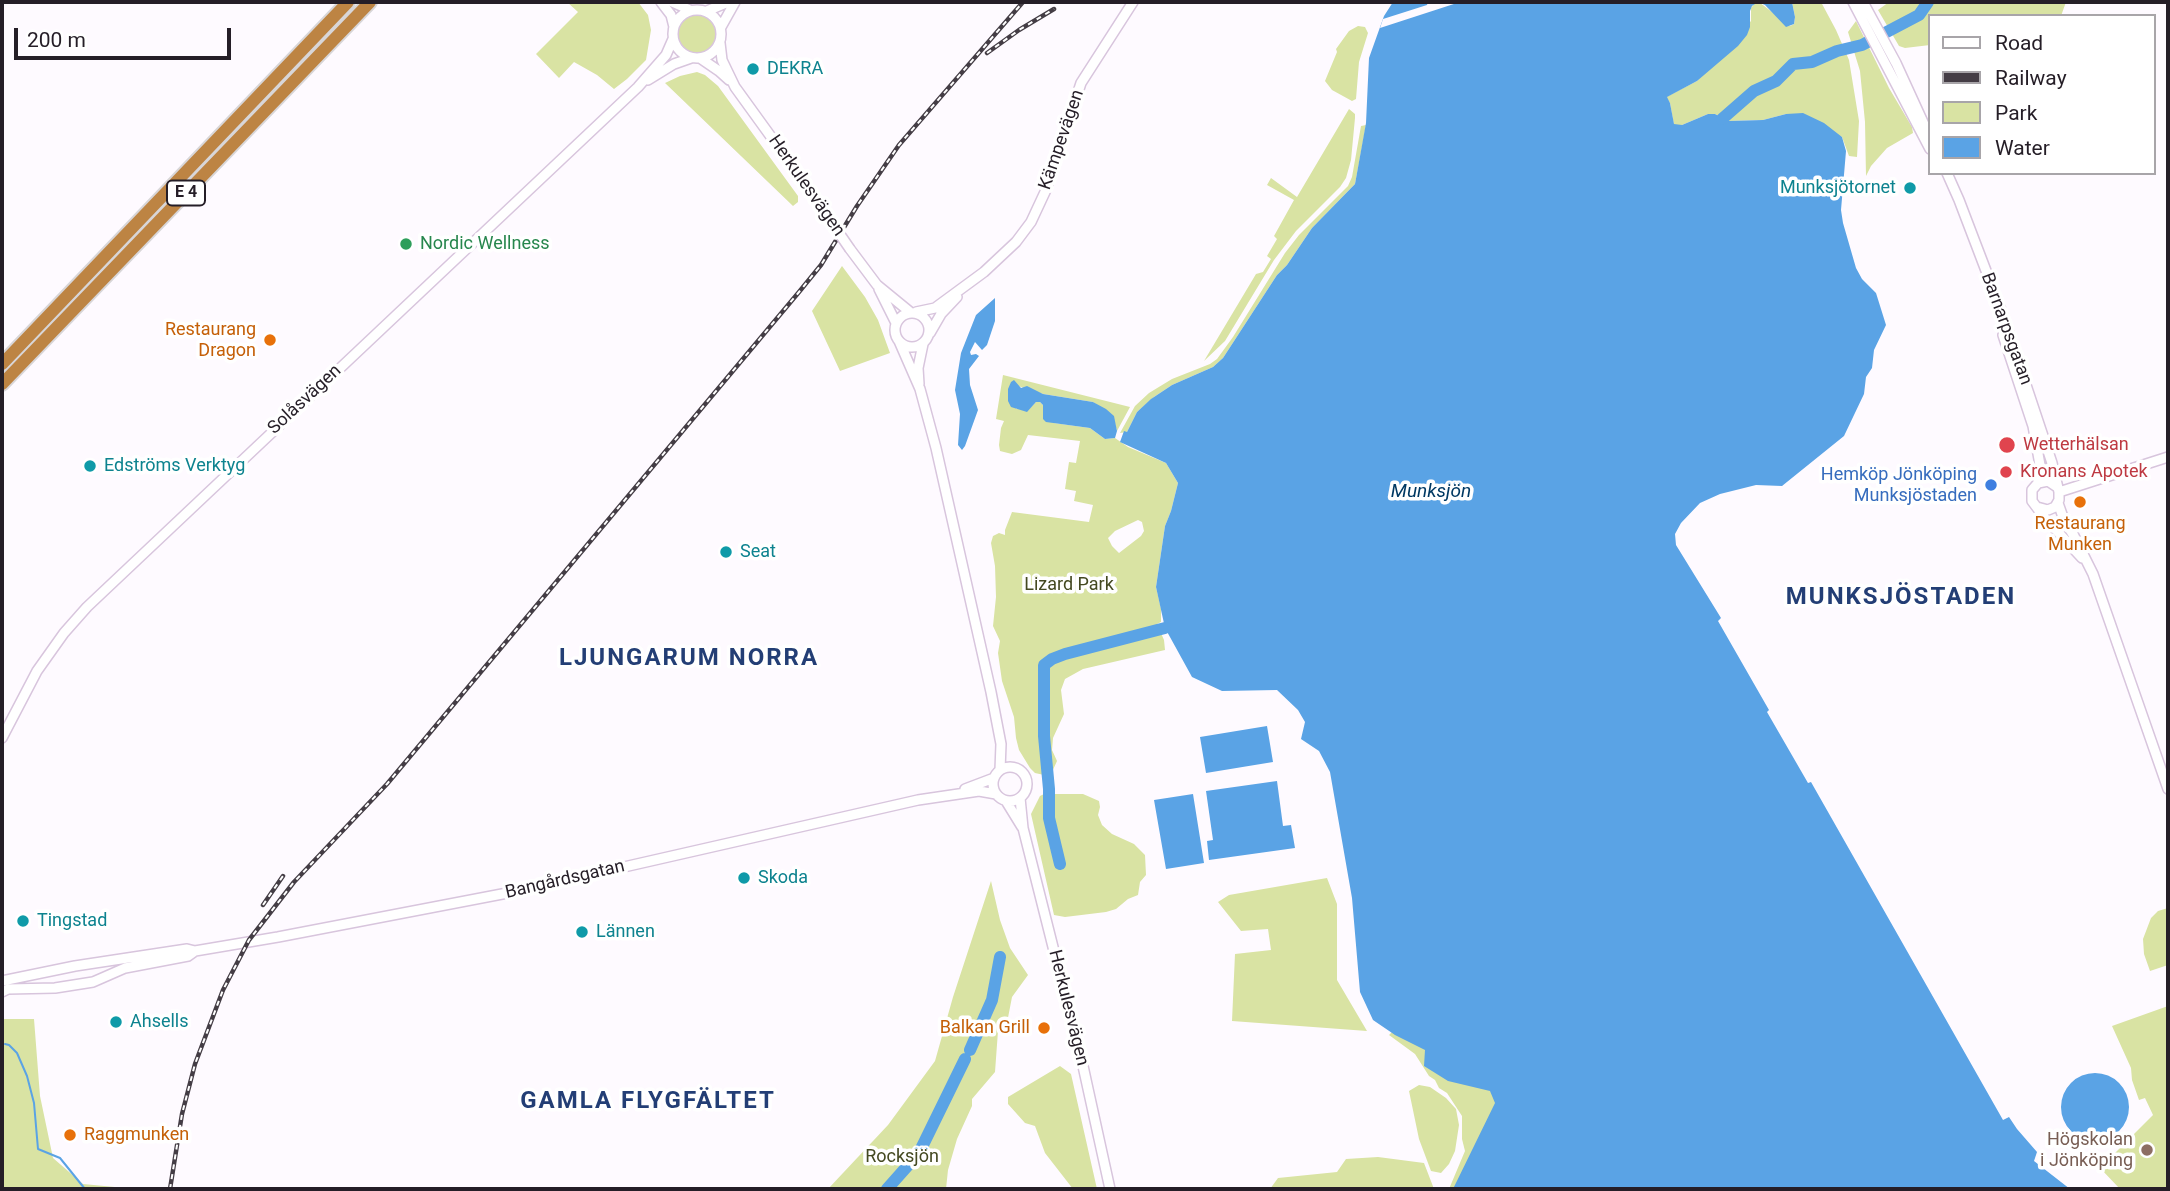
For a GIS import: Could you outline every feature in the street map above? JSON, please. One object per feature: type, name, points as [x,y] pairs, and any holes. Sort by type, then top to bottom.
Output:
[{"type":"highway","name":"E 4","points":[[2,364],[348,2]]},
{"type":"highway","name":"E 4","points":[[2,384],[370,2]]},
{"type":"main road","points":[[661,2],[671,15],[673,39],[680,51],[696,58],[712,53],[720,43],[721,27],[735,2]]},
{"type":"main road","points":[[672,2],[690,10],[707,11],[728,2]]},
{"type":"main road","name":"Kämpevägen","points":[[929,335],[950,303],[1001,258],[1031,222],[1045,192],[1081,83],[1133,2]]},
{"type":"main road","points":[[1853,2],[1871,26]]},
{"type":"main road","points":[[1863,2],[1883,50],[1886,67],[1928,145]]},
{"type":"main road","points":[[674,27],[682,15],[690,10]]},
{"type":"main road","points":[[707,11],[721,27]]},
{"type":"main road","name":"Solåsvägen","points":[[2,738],[37,671],[64,633],[87,607],[638,87],[666,55],[673,39]]},
{"type":"main road","name":"Herkulesvägen","points":[[720,43],[722,60],[735,87]]},
{"type":"main road","points":[[1883,50],[1896,63],[1928,134]]},
{"type":"main road","name":"Solåsvägen","points":[[638,87],[674,64],[696,58]]},
{"type":"main road","name":"Herkulesvägen","points":[[696,58],[719,71],[735,87],[877,285],[896,323]]},
{"type":"main road","name":"Barnarpsgatan","points":[[1946,175],[2024,395],[2040,465],[2038,483]]},
{"type":"main road","name":"Barnarpsgatan","points":[[1946,175],[1959,200],[2033,403],[2058,489]]},
{"type":"main road","name":"Kämpevägen","points":[[913,312],[935,307],[984,272]]},
{"type":"main road","name":"Herkulesvägen","points":[[877,285],[913,312]]},
{"type":"main road","points":[[920,389],[918,368],[923,344],[930,329],[926,318],[913,312],[902,315],[896,323],[895,332],[920,389],[936,448],[992,692],[1001,744],[993,784],[996,794],[1006,801],[1025,794],[1028,782],[1023,771],[1010,766],[997,774]]},
{"type":"main road","points":[[899,341],[913,347],[923,344]]},
{"type":"main road","points":[[2058,489],[2168,457]]},
{"type":"main road","points":[[2058,489],[2048,481],[2038,483],[2031,495],[2032,501],[2093,574]]},
{"type":"main road","points":[[2058,489],[2058,503],[2064,520],[2093,574],[2168,789]]},
{"type":"main road","points":[[2037,507],[2048,510],[2058,503]]},
{"type":"main road","points":[[1001,744],[1016,767]]},
{"type":"main road","name":"Bangårdsgatan","points":[[2,981],[87,964],[195,951],[523,890],[933,797],[977,785],[997,774]]},
{"type":"main road","name":"Bangårdsgatan","points":[[933,797],[979,792],[996,794]]},
{"type":"main road","name":"Herkulesvägen","points":[[1020,798],[1023,828],[1083,1066],[1110,1189]]},
{"type":"main road","name":"Herkulesvägen","points":[[1006,801],[1023,828]]},
{"type":"main road","name":"Bangårdsgatan","points":[[2,992],[8,989],[55,989],[93,982],[125,968],[188,956],[195,951]]},
{"type":"green space","points":[[567,2],[638,2],[648,15],[651,30],[646,60],[614,89],[574,62],[559,78],[536,54],[578,12]]},
{"type":"green space","points":[[1759,2],[1790,26],[1794,24],[1795,17],[1792,2],[1821,2],[1849,60],[1859,121],[1857,157],[1849,156],[1842,137],[1786,114],[1763,120],[1728,121],[1715,114],[1708,114],[1682,125],[1674,125],[1670,103],[1666,97],[1697,81],[1751,21],[1751,8]]},
{"type":"green space","points":[[1889,2],[2066,2],[2062,14],[1928,14],[1928,45],[1905,48],[1899,46],[1878,10]]},
{"type":"green space","points":[[698,14],[706,15],[712,20],[717,26],[717,42],[712,48],[706,53],[698,54],[690,53],[684,48],[679,42],[678,34],[679,26],[684,20],[690,15]]},
{"type":"green space","points":[[1856,21],[1913,133],[1887,148],[1866,176],[1860,71],[1848,32]]},
{"type":"green space","points":[[1358,26],[1365,27],[1368,33],[1359,62],[1356,99],[1352,101],[1332,90],[1325,81],[1336,49],[1349,31]]},
{"type":"green space","points":[[697,72],[718,86],[798,196],[798,202],[793,206],[665,83]]},
{"type":"green space","points":[[1349,109],[1355,114],[1355,118],[1351,160],[1346,178],[1296,231],[1274,260],[1225,341],[1204,361],[1256,274],[1263,272],[1271,259],[1267,256],[1277,239],[1274,236],[1294,200],[1267,185],[1271,178],[1297,197]]},
{"type":"green space","points":[[1366,125],[1355,184],[1312,228],[1277,275],[1223,358],[1213,367],[1172,385],[1154,397],[1137,412],[1127,432],[1120,433],[1135,406],[1149,393],[1172,379],[1217,359],[1285,253],[1299,235],[1348,186],[1361,126]]},
{"type":"green space","points":[[842,266],[878,320],[890,353],[840,371],[812,311]]},
{"type":"green space","name":"Lizard Park","points":[[1003,375],[1130,407],[1117,431],[1113,416],[1093,402],[1043,394],[1018,386],[1016,409],[1030,408],[1040,402],[1043,405],[1043,416],[1054,423],[1090,428],[1105,439],[1115,438],[1128,447],[1166,463],[1178,483],[1165,526],[1156,587],[1161,609],[1161,622],[1157,624],[1165,650],[1083,669],[1065,679],[1061,690],[1064,714],[1053,738],[1052,750],[1057,761],[1052,772],[1044,775],[1035,773],[1030,768],[1019,750],[1014,717],[1002,681],[998,653],[1000,641],[993,626],[996,597],[991,543],[993,536],[999,533],[1005,535],[1012,512],[1089,522],[1093,505],[1074,501],[1076,491],[1065,489],[1069,462],[1076,463],[1080,441],[1028,435],[1021,450],[1012,454],[1000,451],[1004,421],[996,419]],"holes":[[[1138,520],[1142,522],[1144,531],[1141,536],[1119,553],[1108,538],[1115,531]]]},
{"type":"green space","points":[[1083,794],[1099,801],[1098,815],[1102,825],[1112,834],[1134,844],[1145,855],[1146,875],[1140,882],[1138,895],[1106,912],[1065,917],[1054,915],[1031,814],[1040,796]]},
{"type":"green space","points":[[1327,878],[1337,904],[1337,980],[1367,1031],[1232,1021],[1235,954],[1271,950],[1268,929],[1241,931],[1218,902],[1229,895]]},
{"type":"green space","name":"Rocksjön","points":[[991,881],[1010,948],[1028,975],[1012,997],[1006,1028],[998,1031],[995,1072],[972,1099],[972,1106],[957,1139],[948,1170],[946,1189],[828,1189],[888,1125],[935,1061]]},
{"type":"green space","points":[[2168,908],[2168,965],[2150,971],[2144,954],[2143,939],[2151,918],[2158,911]]},
{"type":"green space","points":[[2168,1006],[2168,1189],[2120,1189],[2100,1168],[2153,1115],[2145,1098],[2139,1100],[2131,1068],[2112,1026]]},
{"type":"green space","points":[[2,1019],[34,1019],[40,1096],[53,1158],[83,1184],[136,1189],[2,1189]]},
{"type":"green space","points":[[1396,1028],[1511,1056],[1473,1189],[1449,1189],[1465,1151],[1462,1116],[1447,1093],[1429,1076],[1415,1054],[1389,1035]]},
{"type":"green space","points":[[1060,1066],[1071,1074],[1097,1189],[1073,1189],[1045,1153],[1035,1126],[1025,1123],[1008,1104],[1008,1097]]},
{"type":"green space","points":[[1419,1085],[1430,1087],[1456,1109],[1459,1125],[1455,1151],[1441,1173],[1431,1171],[1419,1139],[1409,1091]]},
{"type":"green space","points":[[1378,1157],[1424,1163],[1434,1189],[1270,1189],[1278,1178],[1337,1172],[1346,1159]]},
{"type":"water","name":"Munksjön","points":[[1393,2],[1758,2],[1752,6],[1750,27],[1738,46],[1697,81],[1667,97],[1674,124],[1682,125],[1708,114],[1715,114],[1728,121],[1763,120],[1803,113],[1824,123],[1842,137],[1846,151],[1841,210],[1843,223],[1856,268],[1862,279],[1876,293],[1886,325],[1874,350],[1864,394],[1844,436],[1782,486],[1756,485],[1720,494],[1700,503],[1681,523],[1675,534],[1676,545],[1721,618],[1718,621],[1769,710],[1767,712],[1808,783],[1811,782],[2003,1120],[2009,1117],[2037,1152],[2034,1161],[2070,1189],[1453,1189],[1495,1103],[1490,1091],[1448,1081],[1424,1066],[1425,1050],[1373,1020],[1360,992],[1352,898],[1330,772],[1319,751],[1301,739],[1305,722],[1298,710],[1277,690],[1222,691],[1192,677],[1165,628],[1156,587],[1165,526],[1178,483],[1166,463],[1120,442],[1137,412],[1151,399],[1172,385],[1213,367],[1223,358],[1277,275],[1312,228],[1355,184],[1366,123],[1369,58],[1384,16]]},
{"type":"water","points":[[1758,2],[1792,2],[1794,24],[1786,27],[1765,5]]},
{"type":"water","points":[[995,298],[995,321],[987,345],[982,350],[975,342],[970,352],[971,355],[979,356],[969,369],[970,385],[978,410],[962,450],[958,445],[960,414],[955,390],[961,353],[976,315]]},
{"type":"water","points":[[1014,380],[1021,388],[1027,386],[1043,394],[1093,402],[1106,409],[1114,416],[1117,431],[1115,438],[1105,439],[1090,428],[1046,422],[1040,402],[1036,402],[1027,412],[1011,407],[1008,389]]},
{"type":"water","points":[[1267,726],[1273,762],[1206,773],[1200,737]]},
{"type":"water","points":[[1277,781],[1283,826],[1291,825],[1295,848],[1209,860],[1207,841],[1213,840],[1206,791]]},
{"type":"water","points":[[1193,794],[1204,863],[1166,869],[1154,800]]},
{"type":"water","points":[[2095,1073],[2108,1076],[2119,1083],[2126,1094],[2129,1107],[2126,1120],[2119,1131],[2108,1138],[2095,1141],[2082,1138],[2071,1131],[2064,1120],[2061,1107],[2064,1094],[2071,1083],[2082,1076]]},
{"type":"pier","points":[[1428,2],[1460,2],[1380,28],[1383,19],[1427,5]]},
{"type":"waterway","points":[[1722,119],[1754,91],[1776,81],[1793,64],[1812,62],[1837,51],[1862,45],[1919,15],[1928,2]]},
{"type":"waterway","points":[[1060,864],[1049,818],[1044,736],[1044,665],[1065,654],[1165,628]]},
{"type":"waterway","points":[[970,1050],[992,1000],[1000,957]]},
{"type":"waterway","points":[[5,1044],[17,1053],[27,1076],[34,1103],[38,1149],[60,1158],[85,1189]]},
{"type":"waterway","points":[[887,1189],[919,1153],[965,1059]]},
{"type":"railway","points":[[170,1189],[182,1114],[195,1064],[223,990],[249,940],[294,882],[387,784],[799,292],[821,265],[899,145],[1023,2]]},
{"type":"railway","points":[[987,53],[1054,9]]},
{"type":"railway","points":[[263,905],[283,876]]},
{"type":"place","name":"DEKRA","points":[[753,69]]},
{"type":"place","name":"Munksjötornet","points":[[1910,188]]},
{"type":"place","name":"Nordic Wellness","points":[[406,244]]},
{"type":"place","name":"Restaurang Dragon","points":[[270,340]]},
{"type":"place","name":"Wetterhälsan","points":[[2007,445]]},
{"type":"place","name":"Edströms Verktyg","points":[[90,466]]},
{"type":"place","name":"Kronans Apotek","points":[[2006,472]]},
{"type":"place","name":"Hemköp Jönköping Munksjöstaden","points":[[1991,485]]},
{"type":"place","name":"Restaurang Munken","points":[[2080,502]]},
{"type":"place","name":"Seat","points":[[726,552]]},
{"type":"place","name":"Skoda","points":[[744,878]]},
{"type":"place","name":"Tingstad","points":[[23,921]]},
{"type":"place","name":"Lännen","points":[[582,932]]},
{"type":"place","name":"Ahsells","points":[[116,1022]]},
{"type":"place","name":"Balkan Grill","points":[[1044,1028]]},
{"type":"place","name":"Raggmunken","points":[[70,1135]]},
{"type":"place","name":"Högskolan i Jönköping","points":[[2147,1150]]},
{"type":"district","name":"MUNKSJÖSTADEN","points":[[1901,598]]},
{"type":"district","name":"LJUNGARUM NORRA","points":[[689,659]]},
{"type":"district","name":"GAMLA FLYGFÄLTET","points":[[648,1102]]}]
